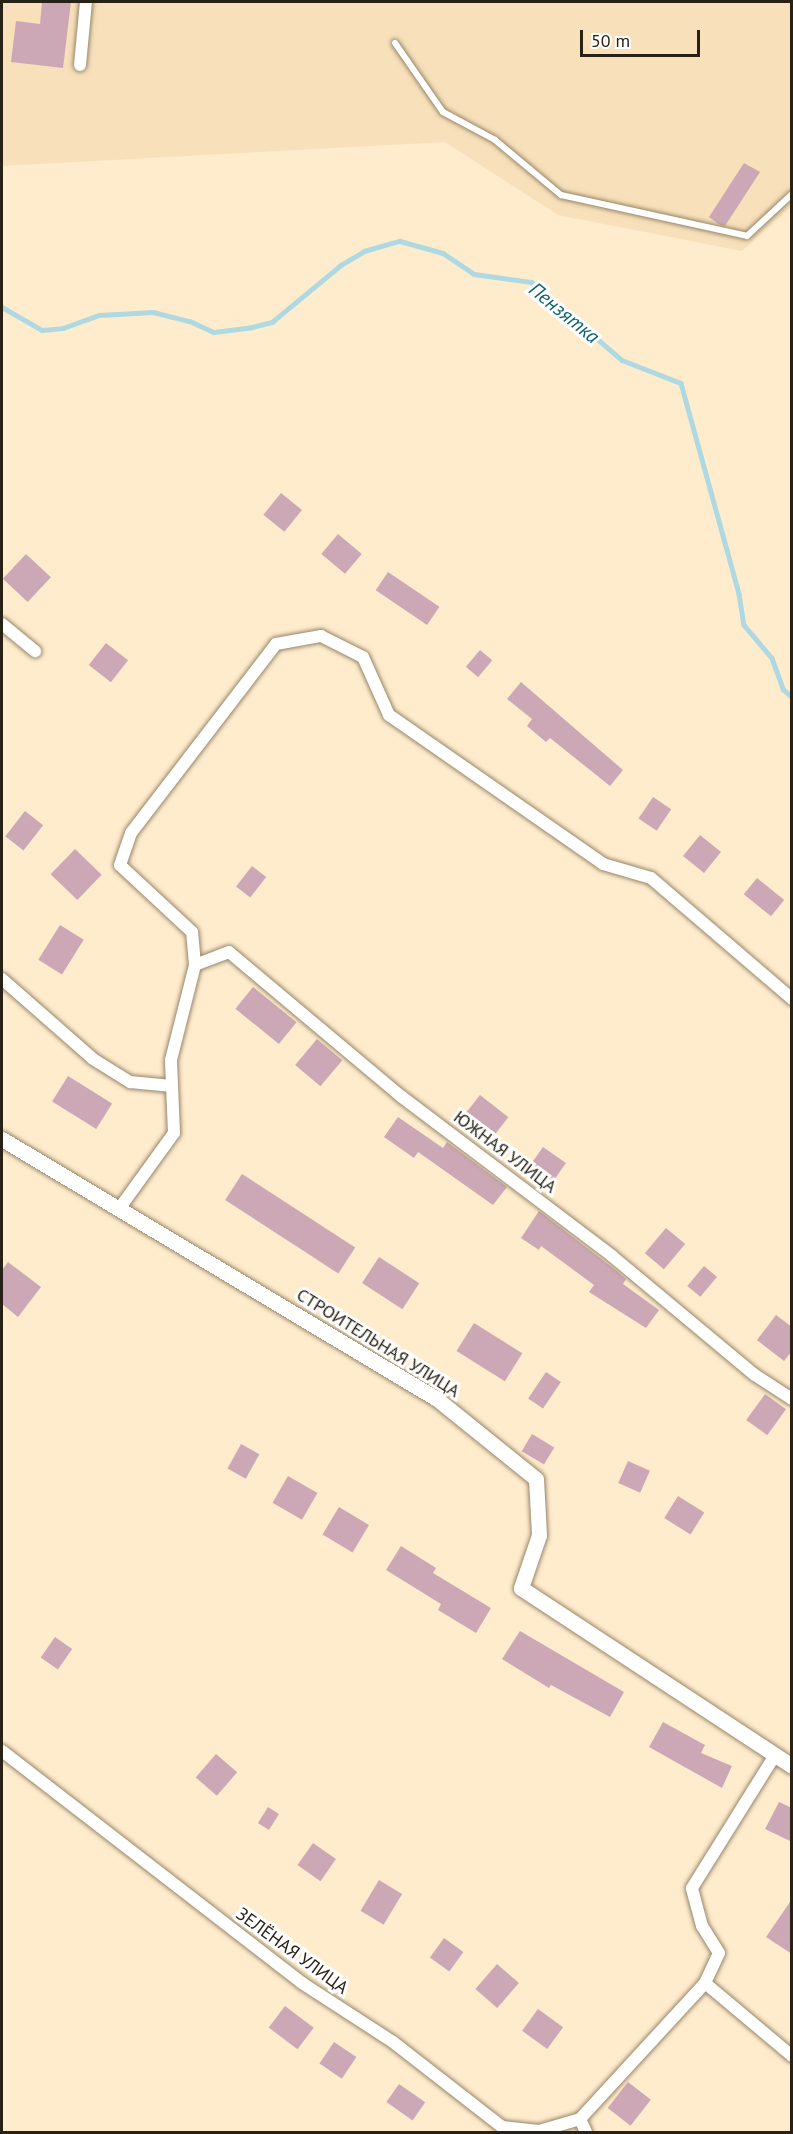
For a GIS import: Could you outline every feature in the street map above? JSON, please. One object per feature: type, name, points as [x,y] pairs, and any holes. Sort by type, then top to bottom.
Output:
[{"type":"street","points":[[80,64],[86,2]]},
{"type":"street","points":[[2,624],[35,651]]},
{"type":"street","points":[[119,1209],[174,1132],[171,1060],[195,965],[192,932],[120,865],[131,833],[276,644],[321,636],[363,657],[389,715],[594,858],[651,878],[792,999]]},
{"type":"street","name":"ЮЖНАЯ УЛИЦА","points":[[195,965],[229,952],[402,1096],[612,1256],[755,1375],[792,1399]]},
{"type":"street","points":[[2,979],[93,1059],[130,1082],[172,1086]]},
{"type":"street","name":"СТРОИТЕЛЬНАЯ УЛИЦА","points":[[2,1138],[437,1399],[536,1479],[538,1535],[520,1588],[792,1766]]},
{"type":"street","name":"ЗЕЛЁНАЯ УЛИЦА","points":[[2,1751],[302,1983],[393,2042],[502,2127],[539,2130],[580,2119]]},
{"type":"street","points":[[586,2133],[580,2119],[705,1983],[719,1953],[702,1926],[692,1888],[775,1755]]},
{"type":"street","points":[[705,1983],[792,2056]]},
{"type":"lane","points":[[395,44],[443,112],[495,140],[561,195],[747,236],[792,194]]},
{"type":"shaded area","points":[[2,2],[791,2],[791,207],[742,251],[558,215],[445,142],[2,166]]},
{"type":"building","points":[[42,2],[71,2],[63,68],[11,62],[16,21],[40,24]]},
{"type":"building","points":[[744,163],[760,172],[725,226],[720,225],[709,217]]},
{"type":"building","points":[[281,493],[302,510],[284,532],[263,515]]},
{"type":"building","points":[[338,534],[362,554],[345,574],[321,554]]},
{"type":"building","points":[[26,554],[51,577],[28,602],[3,579]]},
{"type":"building","points":[[388,572],[439,607],[427,625],[376,590]]},
{"type":"building","points":[[106,643],[128,660],[111,682],[89,665]]},
{"type":"building","points":[[480,650],[492,660],[478,677],[466,667]]},
{"type":"building","points":[[521,682],[623,770],[610,786],[550,738],[546,742],[527,726],[532,719],[507,699]]},
{"type":"building","points":[[653,797],[671,809],[657,831],[638,819]]},
{"type":"building","points":[[25,811],[43,825],[23,850],[5,836]]},
{"type":"building","points":[[700,835],[721,852],[704,873],[683,856]]},
{"type":"building","points":[[75,849],[102,875],[77,900],[51,874]]},
{"type":"building","points":[[252,866],[266,877],[250,898],[236,886]]},
{"type":"building","points":[[757,878],[784,900],[771,916],[744,894]]},
{"type":"building","points":[[60,925],[84,940],[62,975],[38,960]]},
{"type":"building","points":[[253,987],[297,1022],[279,1044],[235,1009]]},
{"type":"building","points":[[317,1039],[342,1060],[320,1086],[295,1065]]},
{"type":"building","points":[[68,1076],[112,1104],[96,1129],[52,1101]]},
{"type":"building","points":[[480,1095],[508,1117],[491,1139],[463,1117]]},
{"type":"building","points":[[398,1117],[443,1148],[447,1142],[507,1187],[493,1205],[418,1152],[414,1158],[384,1137]]},
{"type":"building","points":[[543,1147],[566,1163],[548,1189],[525,1173]]},
{"type":"building","points":[[242,1174],[355,1248],[338,1274],[225,1200]]},
{"type":"building","points":[[539,1211],[617,1271],[626,1279],[623,1284],[659,1310],[646,1328],[589,1292],[594,1285],[541,1246],[539,1250],[521,1238]]},
{"type":"building","points":[[666,1228],[685,1244],[664,1269],[645,1253]]},
{"type":"building","points":[[379,1257],[419,1283],[402,1309],[362,1283]]},
{"type":"building","points":[[8,1262],[41,1287],[18,1317],[2,1304],[2,1270]]},
{"type":"building","points":[[704,1266],[717,1277],[700,1297],[687,1286]]},
{"type":"building","points":[[776,1315],[792,1327],[792,1351],[784,1361],[757,1340]]},
{"type":"building","points":[[474,1323],[522,1353],[505,1381],[457,1351]]},
{"type":"building","points":[[546,1372],[561,1382],[543,1409],[528,1399]]},
{"type":"building","points":[[765,1394],[786,1409],[767,1435],[746,1420]]},
{"type":"building","points":[[532,1434],[554,1447],[544,1465],[522,1451]]},
{"type":"building","points":[[241,1444],[259,1454],[246,1479],[227,1468]]},
{"type":"building","points":[[628,1461],[650,1471],[640,1493],[618,1483]]},
{"type":"building","points":[[288,1476],[317,1493],[302,1520],[272,1503]]},
{"type":"building","points":[[678,1496],[704,1512],[691,1534],[664,1518]]},
{"type":"building","points":[[339,1507],[369,1525],[353,1552],[323,1534]]},
{"type":"building","points":[[401,1546],[436,1568],[433,1573],[491,1608],[476,1633],[438,1610],[441,1604],[386,1570]]},
{"type":"building","points":[[520,1631],[624,1692],[610,1717],[551,1685],[549,1688],[502,1659]]},
{"type":"building","points":[[55,1637],[72,1649],[58,1670],[41,1657]]},
{"type":"building","points":[[663,1722],[705,1745],[701,1753],[732,1766],[722,1788],[649,1747]]},
{"type":"building","points":[[216,1754],[237,1772],[217,1796],[196,1777]]},
{"type":"building","points":[[779,1802],[792,1808],[792,1842],[765,1829]]},
{"type":"building","points":[[268,1807],[279,1814],[269,1830],[258,1823]]},
{"type":"building","points":[[313,1843],[336,1859],[320,1881],[298,1865]]},
{"type":"building","points":[[379,1880],[402,1894],[384,1925],[360,1911]]},
{"type":"building","points":[[792,1899],[792,1954],[766,1937]]},
{"type":"building","points":[[444,1938],[463,1952],[449,1972],[430,1957]]},
{"type":"building","points":[[497,1964],[519,1983],[497,2008],[475,1989]]},
{"type":"building","points":[[285,2006],[314,2028],[298,2049],[269,2028]]},
{"type":"building","points":[[538,2009],[563,2027],[547,2049],[522,2031]]},
{"type":"building","points":[[334,2042],[356,2057],[342,2079],[319,2064]]},
{"type":"building","points":[[628,2082],[651,2100],[631,2126],[608,2108]]},
{"type":"building","points":[[399,2084],[425,2102],[413,2120],[386,2102]]},
{"type":"waterway","name":"Пензятка","points":[[2,307],[42,330],[63,328],[99,315],[153,312],[190,321],[214,332],[252,327],[272,322],[341,265],[364,251],[400,241],[443,253],[474,274],[531,282],[622,360],[681,383],[739,594],[744,625],[772,658],[783,689],[792,697]]}]
